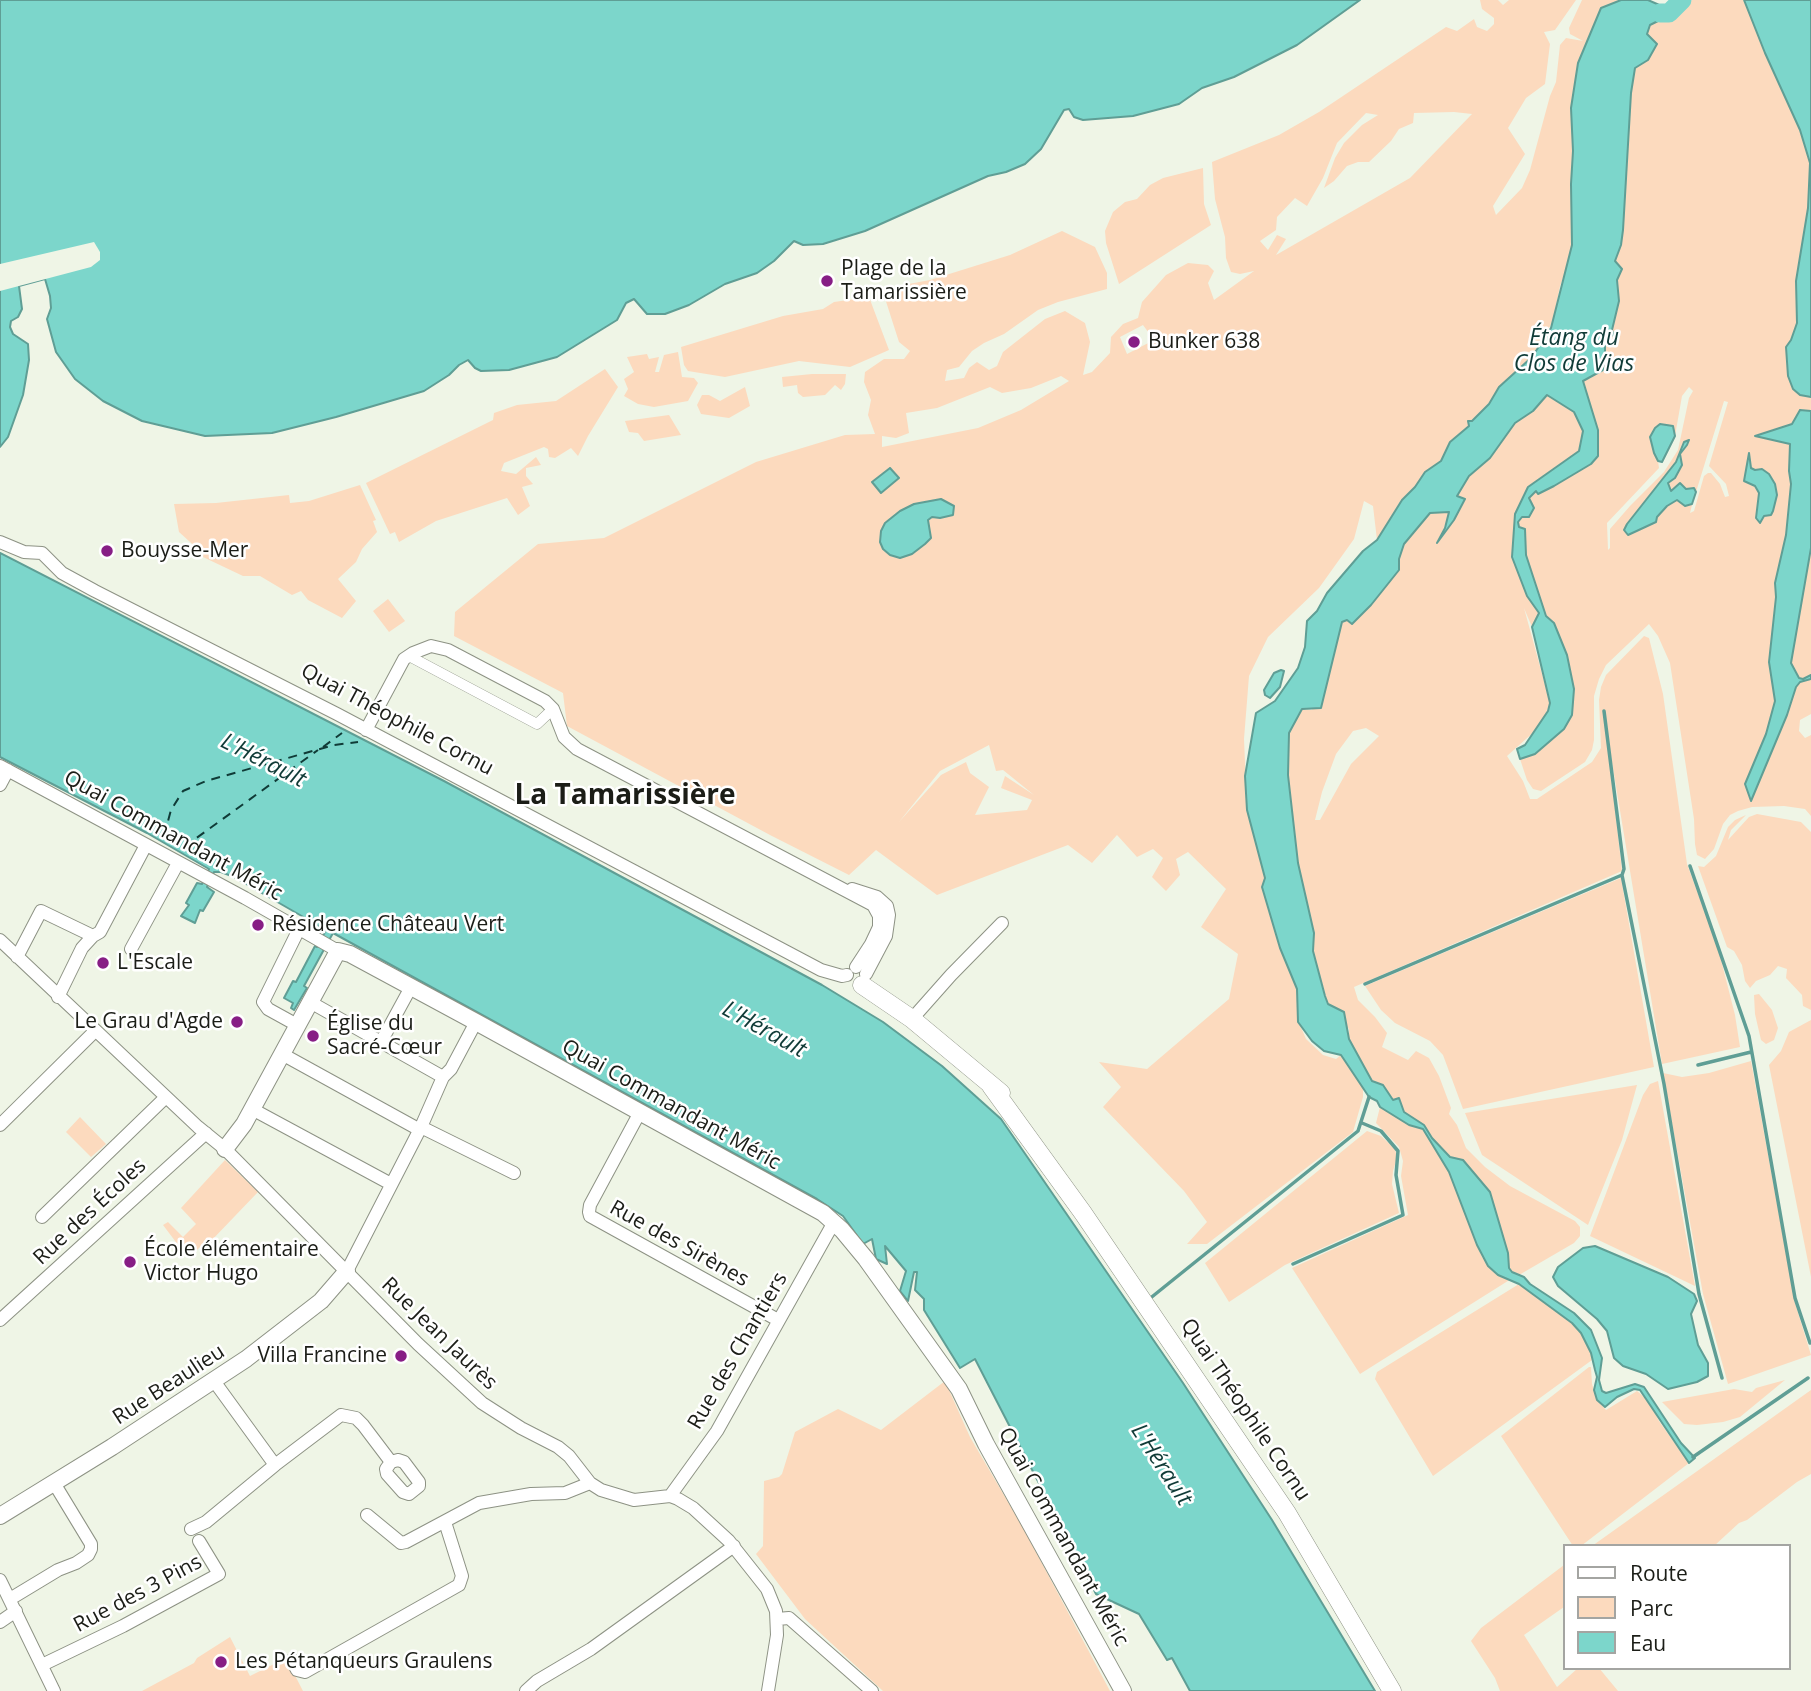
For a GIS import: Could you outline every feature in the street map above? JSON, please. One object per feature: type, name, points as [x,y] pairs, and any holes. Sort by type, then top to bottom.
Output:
[{"type":"main road","name":"Quai Théophile Cornu","points":[[858,975],[1003,1094],[1029,1124],[1046,1162],[1287,1513],[1392,1691]]},
{"type":"street","name":"Quai Théophile Cornu","points":[[0,542],[24,552],[41,553],[62,573],[821,970],[842,976],[858,975]]},
{"type":"street","points":[[366,730],[400,664],[409,656],[431,646],[448,650],[545,701],[553,709],[564,737],[577,749],[841,888],[859,890],[877,897],[887,906],[889,915],[886,936],[858,975]]},
{"type":"street","points":[[409,656],[537,724],[553,709]]},
{"type":"street","points":[[0,785],[4,768]]},
{"type":"street","name":"Quai Commandant Méric","points":[[4,768],[328,946],[350,954],[476,1021],[806,1203],[834,1222],[866,1259],[959,1389],[986,1444],[1123,1691]]},
{"type":"street","points":[[58,996],[82,948],[100,932],[146,845]]},
{"type":"street","points":[[131,949],[178,863]]},
{"type":"street","points":[[17,957],[41,911],[93,936]]},
{"type":"street","points":[[912,1019],[1002,923]]},
{"type":"street","points":[[297,1026],[268,1009],[263,1002],[299,929]]},
{"type":"street","name":"Rue Jean Jaurès","points":[[0,940],[225,1149],[470,1393],[495,1413],[558,1447],[569,1456],[590,1483],[601,1490],[634,1500],[670,1496]]},
{"type":"street","points":[[225,1149],[252,1109],[310,1002],[328,946]]},
{"type":"street","points":[[381,1042],[411,987]]},
{"type":"street","points":[[310,1002],[443,1077]]},
{"type":"street","points":[[347,1271],[443,1077],[451,1069],[476,1021]]},
{"type":"street","points":[[0,1125],[95,1031]]},
{"type":"street","points":[[282,1054],[420,1128],[514,1173]]},
{"type":"street","points":[[42,1217],[166,1097]]},
{"type":"street","points":[[252,1109],[391,1184]]},
{"type":"street","name":"Rue des Sirènes","points":[[640,1112],[590,1205],[590,1216],[778,1320]]},
{"type":"street","name":"Rue des Écoles","points":[[0,1320],[206,1133]]},
{"type":"street","name":"Rue des Chantiers","points":[[670,1496],[717,1431],[834,1222]]},
{"type":"street","name":"Rue Beaulieu","points":[[0,1516],[246,1359],[316,1306],[347,1271]]},
{"type":"street","points":[[214,1381],[275,1465]]},
{"type":"street","points":[[191,1529],[206,1522],[341,1415],[356,1419],[363,1425],[391,1461]]},
{"type":"street","points":[[0,1622],[13,1605],[58,1570],[88,1555],[91,1549],[91,1544],[54,1483]]},
{"type":"street","points":[[367,1515],[401,1543],[479,1503],[531,1494],[565,1493],[590,1483]]},
{"type":"street","points":[[670,1496],[692,1508],[734,1546],[767,1589],[777,1619],[768,1691]]},
{"type":"street","points":[[292,1660],[297,1670],[305,1672],[458,1585],[462,1576],[445,1522]]},
{"type":"street","name":"Rue des 3 Pins","points":[[42,1665],[123,1626],[219,1574],[199,1541]]},
{"type":"street","points":[[526,1691],[537,1681],[591,1649],[734,1546]]},
{"type":"street","points":[[0,1580],[54,1691]]},
{"type":"street","points":[[777,1619],[789,1618],[872,1691]]},
{"type":"green space","name":"La Tamarissière","points":[[1480,0],[1498,0],[1503,5],[1509,0],[1576,0],[1555,30],[1544,32],[1550,44],[1545,84],[1526,98],[1508,128],[1525,154],[1493,206],[1496,215],[1522,188],[1530,170],[1556,82],[1560,45],[1566,38],[1583,41],[1570,34],[1569,28],[1582,0],[1621,0],[1601,8],[1578,63],[1571,108],[1572,245],[1569,263],[1560,286],[1553,321],[1532,357],[1499,387],[1489,404],[1450,442],[1441,461],[1425,472],[1415,487],[1401,500],[1377,540],[1373,506],[1364,501],[1354,539],[1319,588],[1268,637],[1249,676],[1244,739],[1247,810],[1265,878],[1262,887],[1280,948],[1299,998],[1297,1018],[1306,1039],[1323,1055],[1336,1059],[1341,1055],[1363,1088],[1363,1097],[1353,1132],[1207,1244],[1187,1244],[1207,1222],[1184,1191],[1103,1107],[1121,1087],[1099,1062],[1147,1069],[1229,999],[1238,954],[1201,927],[1226,889],[1188,852],[1176,859],[1180,875],[1166,891],[1152,877],[1163,858],[1153,849],[1137,857],[1117,835],[1092,863],[1068,845],[937,895],[876,850],[849,875],[567,726],[563,693],[454,636],[455,612],[538,544],[604,538],[756,462],[845,435],[875,434],[868,415],[871,400],[864,382],[865,372],[884,359],[904,359],[910,351],[899,342],[882,289],[930,280],[1010,255],[1062,231],[1095,247],[1107,273],[1107,289],[1038,310],[1004,334],[972,351],[959,367],[947,370],[945,381],[964,378],[969,368],[977,362],[989,370],[997,366],[1003,352],[1045,319],[1065,311],[1085,323],[1090,342],[1083,375],[1092,372],[1110,353],[1111,337],[1123,324],[1138,318],[1142,302],[1166,275],[1188,263],[1208,265],[1214,271],[1208,283],[1214,300],[1254,271],[1240,274],[1231,272],[1215,199],[1212,162],[1279,135],[1319,112],[1446,27],[1457,31],[1474,19],[1477,27],[1487,31],[1494,24],[1494,18],[1482,9]],"holes":[[[1366,113],[1378,115],[1362,125],[1344,143],[1335,158],[1324,188],[1347,166],[1369,162],[1391,141],[1399,129],[1413,123],[1414,113],[1472,114],[1410,178],[1276,255],[1286,239],[1277,235],[1268,250],[1260,241],[1276,230],[1277,217],[1295,198],[1307,206],[1323,178],[1337,143]],[[1143,325],[1154,340],[1127,354],[1120,337]],[[1061,376],[1069,381],[1021,410],[978,428],[882,447],[882,436],[896,438],[909,433],[906,413],[937,408],[990,387],[1002,393],[1031,388]],[[989,745],[996,771],[1003,770],[1034,795],[1005,776],[1001,788],[1032,800],[1027,810],[975,815],[989,787],[970,773],[966,762],[941,775],[899,822],[940,771]]]},
{"type":"green space","points":[[1692,0],[1744,0],[1800,130],[1809,158],[1810,172],[1808,208],[1796,281],[1797,323],[1786,347],[1786,356],[1796,392],[1811,397],[1811,411],[1800,410],[1792,424],[1757,435],[1791,444],[1791,484],[1786,535],[1775,583],[1769,662],[1775,701],[1766,734],[1745,784],[1751,800],[1796,687],[1800,682],[1811,679],[1811,714],[1800,720],[1799,731],[1805,738],[1811,735],[1811,816],[1805,809],[1784,806],[1752,807],[1738,811],[1730,815],[1723,824],[1714,849],[1705,859],[1697,855],[1695,844],[1694,819],[1670,663],[1658,636],[1649,624],[1606,665],[1599,679],[1594,696],[1594,740],[1585,762],[1541,791],[1533,789],[1527,780],[1520,759],[1535,754],[1565,728],[1572,714],[1574,689],[1567,655],[1554,624],[1546,616],[1526,555],[1525,529],[1519,527],[1518,522],[1529,498],[1536,490],[1591,464],[1598,430],[1583,381],[1591,378],[1604,363],[1605,345],[1617,312],[1617,280],[1622,269],[1615,261],[1621,245],[1629,106],[1635,68],[1648,60],[1657,44],[1647,34],[1650,25],[1672,19]],"holes":[[[1689,387],[1693,391],[1689,398],[1678,450],[1664,472],[1610,529],[1608,550],[1607,523],[1659,468],[1651,444],[1652,432],[1673,426],[1675,436],[1682,396]],[[1724,401],[1728,402],[1709,466],[1726,484],[1729,496],[1725,497],[1720,484],[1708,473],[1704,476],[1694,511],[1690,513],[1692,505],[1685,506],[1677,499],[1657,517],[1627,524],[1676,462],[1679,454],[1682,465],[1668,483],[1670,491],[1694,488],[1696,492]]]},
{"type":"green space","points":[[1203,168],[1204,204],[1211,225],[1119,284],[1105,231],[1113,212],[1125,202],[1137,199],[1150,185],[1163,178]]},
{"type":"green space","points":[[869,297],[889,350],[850,367],[799,361],[725,377],[688,371],[684,365],[681,347],[783,316],[823,309],[834,302]]},
{"type":"green space","points":[[678,352],[682,377],[694,378],[698,383],[688,401],[654,407],[638,404],[624,396],[628,389],[624,379],[634,372],[627,357],[647,354],[649,359],[659,357],[655,372],[659,372],[664,355]]},
{"type":"green space","points":[[605,369],[618,387],[578,456],[571,448],[555,458],[549,457],[548,449],[544,447],[504,463],[501,471],[516,474],[536,457],[541,465],[526,468],[526,476],[533,484],[522,487],[530,506],[518,515],[507,498],[436,521],[399,542],[395,532],[390,534],[366,483],[493,420],[494,413],[517,405],[556,401]]},
{"type":"green space","points":[[846,374],[845,384],[841,390],[835,385],[825,395],[803,397],[798,393],[797,385],[783,387],[782,377]]},
{"type":"green space","points":[[745,387],[750,406],[729,418],[701,414],[697,405],[702,395],[709,395],[720,401]]},
{"type":"green space","points":[[1547,395],[1574,412],[1583,431],[1579,451],[1528,487],[1515,514],[1512,558],[1527,596],[1539,613],[1532,627],[1524,608],[1550,703],[1536,730],[1507,756],[1523,781],[1530,799],[1537,799],[1592,762],[1601,748],[1599,700],[1606,675],[1644,636],[1649,638],[1663,694],[1687,864],[1718,948],[1740,1047],[1662,1064],[1605,720],[1622,871],[1354,987],[1358,1000],[1387,1033],[1382,1047],[1408,1060],[1416,1051],[1429,1058],[1451,1108],[1449,1114],[1457,1125],[1466,1148],[1510,1186],[1575,1221],[1580,1227],[1580,1236],[1574,1243],[1519,1275],[1509,1268],[1508,1253],[1450,1157],[1424,1125],[1404,1112],[1399,1099],[1393,1100],[1383,1085],[1372,1081],[1349,1039],[1349,1029],[1328,1004],[1313,951],[1314,937],[1298,863],[1287,746],[1289,733],[1296,719],[1302,709],[1312,710],[1329,674],[1342,622],[1371,605],[1399,559],[1404,544],[1430,513],[1450,512],[1441,535],[1454,520],[1465,500],[1457,496],[1469,476],[1490,458],[1515,423],[1533,411]],"holes":[[[1366,728],[1379,736],[1351,764],[1320,820],[1315,820],[1336,754],[1353,731]]]},
{"type":"green space","points":[[669,415],[681,435],[644,441],[638,433],[629,432],[625,421]]},
{"type":"green space","points":[[360,485],[376,520],[373,521],[377,532],[362,549],[356,562],[338,579],[356,601],[342,618],[308,600],[301,591],[292,595],[260,576],[243,576],[203,557],[179,532],[174,504],[216,503],[289,495],[290,503],[309,501]]},
{"type":"green space","points":[[1811,548],[1811,675],[1803,680],[1799,679],[1791,663]]},
{"type":"green space","points":[[388,599],[405,621],[389,632],[373,611]]},
{"type":"green space","points":[[1757,814],[1801,822],[1811,832],[1811,1010],[1803,1006],[1802,995],[1786,978],[1787,969],[1778,966],[1770,975],[1756,981],[1750,988],[1745,981],[1742,965],[1734,951],[1727,947],[1698,866],[1704,867],[1716,856],[1728,827],[1735,820],[1746,815],[1731,830],[1728,840],[1749,817]]},
{"type":"green space","points":[[1621,878],[1654,1067],[1463,1109],[1443,1055],[1430,1041],[1395,1023],[1381,1010],[1365,986]]},
{"type":"green space","points":[[1759,994],[1772,1010],[1778,1028],[1774,1040],[1766,1044],[1761,1040],[1755,1014],[1754,995]]},
{"type":"green space","points":[[1811,1020],[1811,1277],[1769,1065],[1781,1051],[1789,1032]]},
{"type":"green space","points":[[1751,1061],[1795,1303],[1811,1355],[1728,1384],[1703,1294],[1663,1073],[1682,1077],[1709,1073]]},
{"type":"green space","points":[[1658,1081],[1695,1286],[1590,1236],[1643,1095],[1650,1084]]},
{"type":"green space","points":[[1637,1085],[1622,1140],[1588,1225],[1482,1155],[1465,1113]]},
{"type":"green space","points":[[1380,1107],[1409,1125],[1423,1129],[1449,1172],[1482,1257],[1495,1272],[1511,1279],[1360,1374],[1292,1268],[1408,1215],[1401,1176],[1403,1161],[1399,1147],[1376,1123]]},
{"type":"green space","points":[[80,1117],[106,1144],[91,1157],[66,1132]]},
{"type":"green space","points":[[1367,1131],[1381,1136],[1395,1149],[1397,1158],[1392,1184],[1399,1213],[1285,1265],[1229,1302],[1205,1263]]},
{"type":"green space","points":[[225,1160],[258,1192],[211,1241],[209,1239],[188,1258],[163,1225],[168,1222],[183,1237],[196,1224],[181,1208]]},
{"type":"green space","points":[[1519,1284],[1572,1323],[1582,1334],[1592,1360],[1433,1476],[1375,1379],[1377,1372]]},
{"type":"green space","points":[[1591,1367],[1597,1400],[1606,1410],[1637,1391],[1648,1400],[1659,1421],[1689,1463],[1584,1544],[1572,1544],[1501,1436]]},
{"type":"green space","points":[[1785,1380],[1740,1417],[1723,1422],[1684,1424],[1662,1402],[1734,1389],[1752,1392],[1756,1388]]},
{"type":"green space","points":[[945,1381],[970,1437],[1022,1526],[1110,1691],[883,1691],[805,1619],[756,1554],[763,1546],[764,1481],[782,1474],[795,1432],[838,1409],[881,1430]]},
{"type":"green space","points":[[1811,1390],[1811,1474],[1739,1523],[1716,1544],[1595,1544]]},
{"type":"green space","points":[[1562,1567],[1562,1608],[1524,1635],[1557,1687],[1576,1670],[1601,1670],[1618,1691],[1500,1691],[1495,1678],[1471,1641],[1481,1628]]},
{"type":"green space","name":"Les Pétanqueurs Graulens","points":[[230,1637],[250,1676],[286,1658],[303,1691],[142,1691],[194,1663],[197,1658]]},
{"type":"water","points":[[0,0],[1360,0],[1297,45],[1234,77],[1202,88],[1179,104],[1133,116],[1083,120],[1074,117],[1069,109],[1064,110],[1041,149],[1025,164],[988,176],[865,231],[823,244],[803,245],[794,241],[757,273],[725,284],[689,305],[665,314],[647,314],[634,299],[626,303],[617,320],[557,357],[509,370],[481,371],[468,360],[424,391],[272,433],[205,436],[142,421],[103,401],[75,379],[56,352],[47,319],[51,308],[45,279],[19,286],[22,309],[18,317],[11,321],[10,327],[13,334],[28,344],[29,360],[23,395],[8,437],[0,447]]},
{"type":"water","name":"Étang du Clos de Vias","points":[[1621,0],[1648,0],[1664,7],[1658,21],[1650,25],[1647,34],[1657,44],[1648,60],[1635,68],[1631,93],[1623,230],[1615,261],[1622,269],[1617,280],[1619,301],[1612,330],[1614,335],[1610,336],[1605,345],[1609,360],[1604,363],[1603,370],[1583,381],[1598,430],[1598,456],[1591,464],[1554,486],[1538,494],[1536,491],[1529,498],[1534,508],[1529,517],[1522,517],[1518,522],[1519,527],[1525,529],[1526,555],[1546,616],[1554,623],[1567,655],[1574,689],[1572,715],[1564,729],[1535,754],[1520,759],[1517,749],[1525,745],[1548,711],[1550,703],[1532,627],[1539,613],[1527,596],[1512,557],[1515,514],[1528,487],[1579,451],[1583,431],[1574,412],[1547,395],[1533,411],[1515,423],[1490,458],[1469,476],[1457,496],[1465,499],[1437,543],[1449,512],[1430,513],[1404,544],[1399,570],[1371,605],[1352,624],[1347,620],[1342,622],[1321,708],[1302,709],[1289,733],[1288,775],[1298,863],[1314,933],[1313,951],[1325,996],[1328,1004],[1344,1012],[1349,1039],[1372,1081],[1383,1085],[1393,1100],[1399,1098],[1404,1112],[1424,1125],[1450,1157],[1463,1160],[1490,1192],[1508,1253],[1509,1268],[1574,1313],[1591,1330],[1602,1358],[1599,1380],[1602,1391],[1606,1393],[1635,1384],[1644,1387],[1681,1443],[1695,1458],[1689,1463],[1640,1390],[1634,1389],[1617,1397],[1605,1407],[1597,1400],[1594,1390],[1597,1377],[1591,1353],[1581,1333],[1572,1323],[1519,1284],[1498,1275],[1488,1266],[1477,1245],[1449,1172],[1423,1129],[1409,1125],[1380,1107],[1377,1101],[1369,1097],[1341,1055],[1324,1051],[1312,1041],[1298,1022],[1297,989],[1280,948],[1262,887],[1265,878],[1247,810],[1245,776],[1256,713],[1275,701],[1298,668],[1305,647],[1307,621],[1363,551],[1377,540],[1402,500],[1425,472],[1441,461],[1450,442],[1469,426],[1468,421],[1472,421],[1489,404],[1499,387],[1532,357],[1551,328],[1572,245],[1571,108],[1578,63],[1601,8]]},
{"type":"water","points":[[1744,0],[1811,0],[1811,397],[1800,395],[1793,389],[1788,376],[1786,347],[1797,323],[1796,281],[1808,208],[1810,163],[1800,130]]},
{"type":"water","points":[[1800,410],[1811,411],[1811,548],[1791,663],[1799,678],[1811,675],[1811,679],[1800,682],[1796,687],[1751,801],[1745,784],[1766,734],[1775,701],[1769,662],[1775,583],[1786,535],[1791,484],[1790,444],[1755,436],[1792,424]]},
{"type":"water","points":[[1660,424],[1673,426],[1675,436],[1662,462],[1658,461],[1654,453],[1650,437]]},
{"type":"water","points":[[1689,440],[1680,454],[1682,465],[1675,478],[1668,483],[1671,491],[1680,483],[1686,489],[1694,488],[1696,492],[1692,504],[1685,506],[1677,500],[1667,506],[1656,522],[1628,535],[1624,530],[1627,524],[1676,462],[1684,442]]},
{"type":"water","points":[[1749,453],[1751,468],[1762,469],[1769,474],[1777,495],[1771,515],[1764,516],[1760,523],[1756,518],[1759,493],[1755,486],[1744,481]]},
{"type":"water","points":[[890,468],[899,478],[881,493],[872,482]]},
{"type":"water","points":[[941,499],[954,506],[953,515],[932,517],[928,520],[931,538],[925,544],[912,554],[900,558],[883,549],[880,542],[885,523],[914,504]]},
{"type":"water","name":"L'Hérault","points":[[0,553],[444,781],[822,985],[883,1022],[942,1066],[1001,1119],[1183,1383],[1272,1520],[1375,1691],[1190,1691],[1172,1658],[1167,1660],[1139,1614],[1096,1594],[975,1359],[960,1368],[924,1310],[924,1299],[915,1290],[917,1272],[914,1272],[908,1301],[900,1291],[906,1271],[885,1246],[887,1264],[876,1259],[872,1239],[863,1244],[843,1216],[817,1199],[333,933],[304,986],[307,988],[294,1010],[291,1008],[293,1003],[284,998],[326,930],[221,872],[214,872],[207,887],[214,892],[203,911],[200,910],[195,923],[181,916],[189,905],[186,903],[197,883],[202,884],[209,869],[147,833],[0,757]]},
{"type":"water","points":[[1284,671],[1280,687],[1270,698],[1265,695],[1264,690],[1274,673]]},
{"type":"water","points":[[1595,1246],[1668,1277],[1694,1294],[1697,1301],[1691,1314],[1698,1345],[1708,1363],[1708,1376],[1697,1382],[1668,1389],[1646,1374],[1623,1366],[1614,1358],[1607,1331],[1558,1286],[1553,1277],[1558,1267],[1583,1248]]},
{"type":"pier","points":[[94,242],[100,252],[100,260],[91,267],[0,291],[0,264]]},
{"type":"waterway","points":[[1660,13],[1669,13],[1682,0]]},
{"type":"waterway","points":[[1604,711],[1624,869],[1622,875],[1664,1084],[1699,1294],[1722,1378]]},
{"type":"waterway","points":[[1690,866],[1749,1036],[1795,1298],[1810,1343]]},
{"type":"waterway","points":[[1365,984],[1622,875]]},
{"type":"waterway","points":[[1698,1065],[1751,1052]]},
{"type":"waterway","points":[[1148,1300],[1358,1131],[1369,1097]]},
{"type":"waterway","points":[[1293,1264],[1403,1215],[1396,1175],[1398,1151],[1381,1131],[1362,1123]]},
{"type":"waterway","points":[[1693,1457],[1808,1378]]},
{"type":"ferry route","points":[[323,747],[342,733]]},
{"type":"ferry route","points":[[164,836],[171,810],[183,791],[206,781],[334,745],[358,742]]},
{"type":"ferry route","points":[[184,847],[318,750]]},
{"type":"place","name":"Plage de la Tamarissière","points":[[827,281]]},
{"type":"place","name":"Bunker 638","points":[[1134,342]]},
{"type":"place","name":"Bouysse-Mer","points":[[107,551]]},
{"type":"place","name":"Résidence Château Vert","points":[[258,925]]},
{"type":"place","name":"L'Escale","points":[[103,963]]},
{"type":"place","name":"Le Grau d'Agde","points":[[237,1022]]},
{"type":"place","name":"Église du Sacré-Cœur","points":[[313,1036]]},
{"type":"place","name":"École élémentaire Victor Hugo","points":[[130,1262]]},
{"type":"place","name":"Villa Francine","points":[[401,1356]]},
{"type":"place","name":"Les Pétanqueurs Graulens","points":[[221,1662]]},
{"type":"district","name":"La Tamarissière","points":[[625,796]]}]
